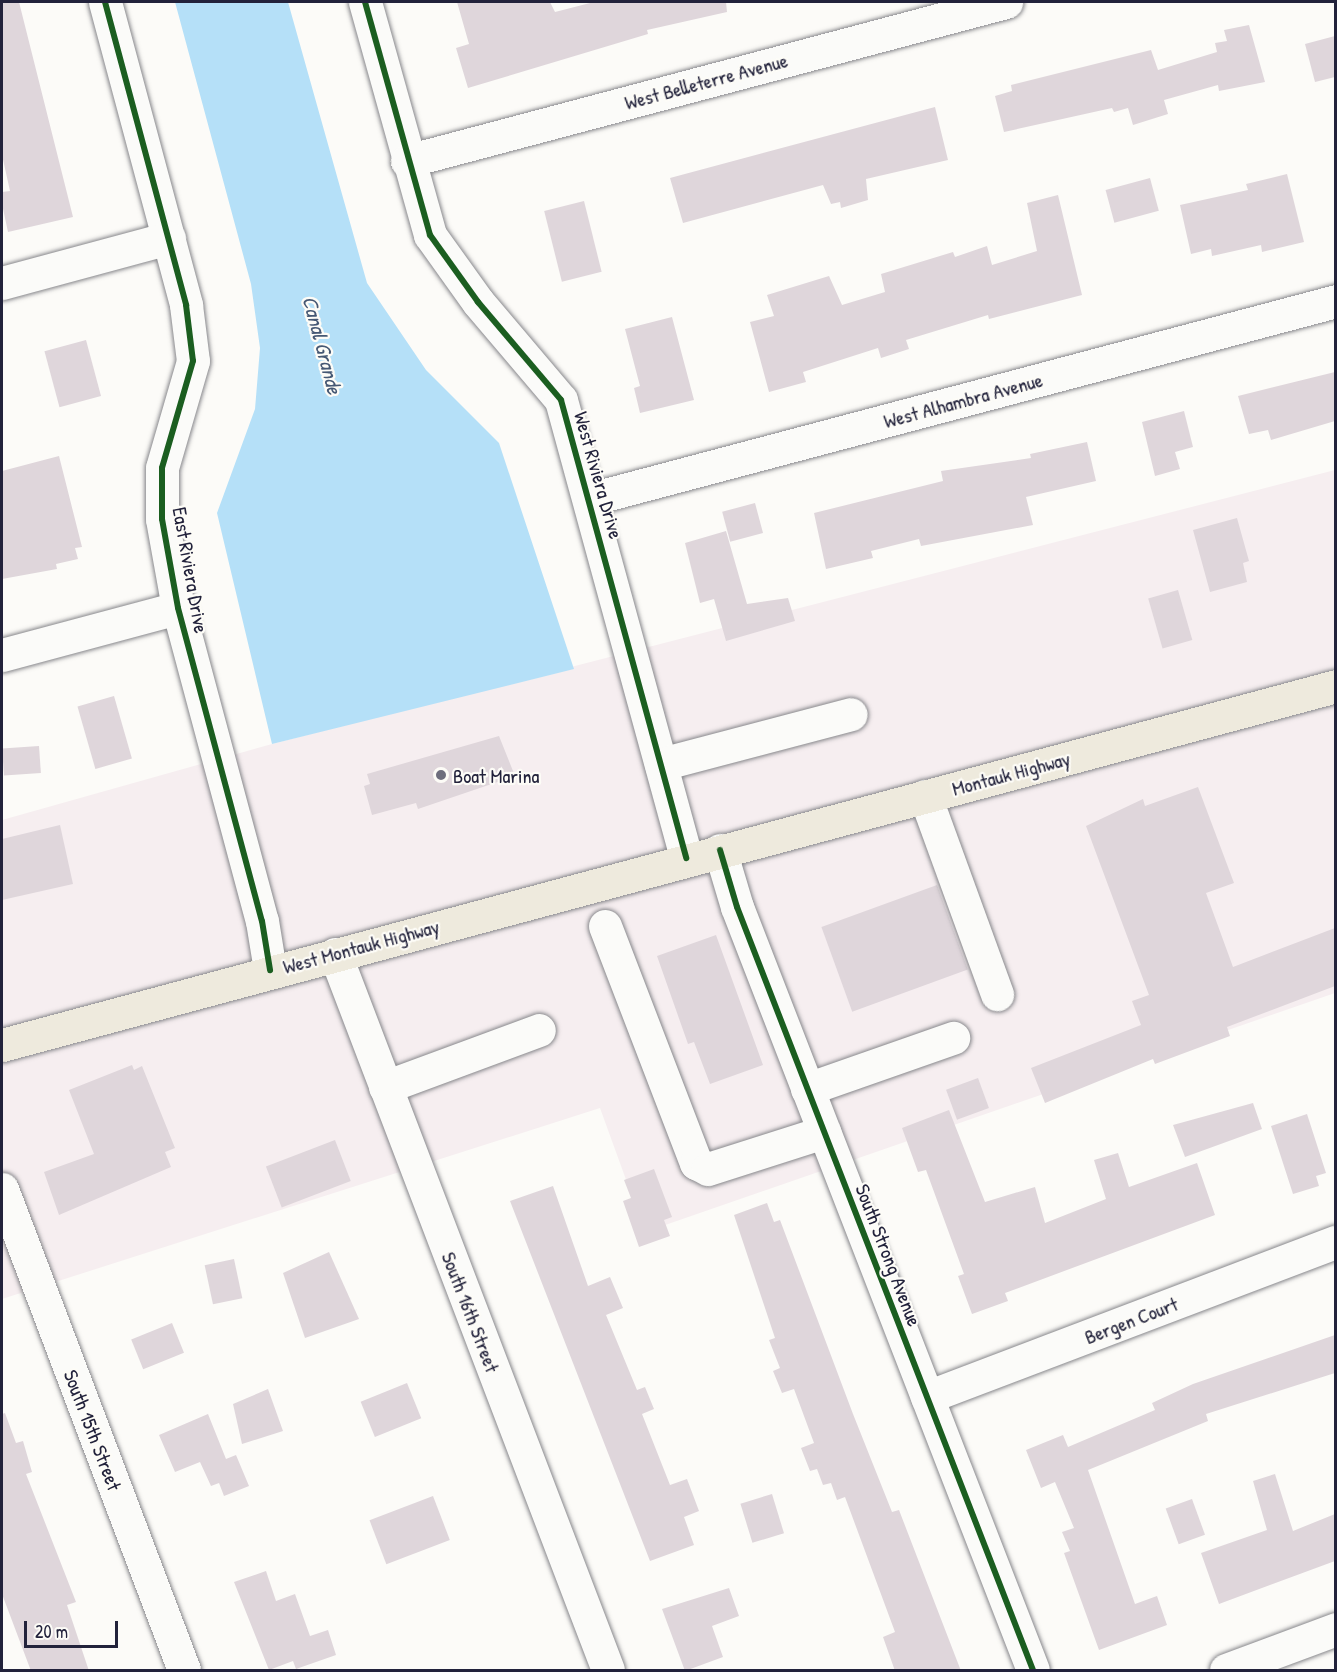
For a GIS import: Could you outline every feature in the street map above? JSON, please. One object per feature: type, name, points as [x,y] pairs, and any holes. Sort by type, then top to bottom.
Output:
[{"type":"main road","name":"Montauk Highway","points":[[686,858],[1335,686]]},
{"type":"main road","name":"West Montauk Highway","points":[[2,1045],[686,858]]},
{"type":"street","name":"East Riviera Drive","points":[[105,2],[186,305],[194,361],[162,468],[162,519],[178,608],[262,921],[270,970]]},
{"type":"street","name":"West Riviera Drive","points":[[365,2],[407,161],[430,235],[478,302],[561,400],[590,499],[686,858]]},
{"type":"street","name":"West Belleterre Avenue","points":[[407,161],[1006,2]]},
{"type":"street","points":[[2,283],[169,238]]},
{"type":"street","name":"West Alhambra Avenue","points":[[590,499],[1335,301]]},
{"type":"street","points":[[2,655],[178,608]]},
{"type":"street","points":[[661,764],[851,714]]},
{"type":"street","points":[[925,796],[997,994]]},
{"type":"street","name":"South Strong Avenue","points":[[720,850],[737,907],[1033,1671]]},
{"type":"street","points":[[605,926],[696,1163],[708,1169],[824,1132]]},
{"type":"street","name":"South 16th Street","points":[[335,954],[608,1671]]},
{"type":"street","points":[[385,1087],[539,1030]]},
{"type":"street","points":[[807,1089],[953,1038]]},
{"type":"street","name":"South 15th Street","points":[[2,1189],[184,1671]]},
{"type":"street","name":"Bergen Court","points":[[927,1397],[1335,1242]]},
{"type":"street","points":[[1226,1671],[1335,1629]]},
{"type":"shaded area","points":[[1335,470],[1335,993],[645,1232],[600,1108],[2,1299],[2,820],[272,744]]},
{"type":"water","name":"Canal Grande","points":[[175,2],[288,2],[367,283],[426,370],[499,443],[574,669],[272,744],[217,513],[255,409],[260,348],[251,284]]},
{"type":"building","points":[[2,2],[19,2],[73,217],[8,232],[2,204],[2,192],[10,191],[2,155]]},
{"type":"building","points":[[457,2],[550,2],[555,12],[594,2],[726,2],[727,12],[647,30],[648,34],[468,88],[456,48],[469,44]]},
{"type":"building","points":[[1249,25],[1265,82],[1219,91],[1218,85],[1164,100],[1168,114],[1133,125],[1128,108],[1114,112],[1112,108],[1004,132],[995,96],[1012,91],[1011,85],[1151,50],[1158,70],[1217,52],[1215,43],[1227,41],[1224,30]]},
{"type":"building","points":[[1335,36],[1335,77],[1315,82],[1305,44]]},
{"type":"building","points":[[935,107],[948,160],[866,179],[868,200],[841,208],[840,202],[831,204],[823,185],[683,223],[670,178]]},
{"type":"building","points":[[1287,174],[1304,242],[1262,252],[1261,245],[1212,256],[1211,249],[1191,254],[1180,205],[1248,190],[1246,184]]},
{"type":"building","points":[[1150,178],[1159,211],[1114,223],[1106,190]]},
{"type":"building","points":[[1058,195],[1082,295],[989,319],[988,315],[906,340],[909,349],[881,358],[878,348],[803,372],[806,382],[769,392],[750,322],[774,316],[767,295],[829,276],[842,305],[885,292],[881,274],[953,252],[955,257],[987,246],[992,265],[1037,251],[1027,203]]},
{"type":"building","points":[[584,201],[602,272],[562,282],[544,211]]},
{"type":"building","points":[[672,317],[694,400],[640,413],[634,388],[640,386],[625,329]]},
{"type":"building","points":[[86,340],[101,396],[59,407],[44,351]]},
{"type":"building","points":[[1335,372],[1335,421],[1271,440],[1268,430],[1249,434],[1238,396]]},
{"type":"building","points":[[1184,411],[1193,447],[1175,452],[1180,469],[1155,476],[1142,422]]},
{"type":"building","points":[[1087,442],[1096,481],[1026,497],[1033,525],[921,546],[919,539],[871,551],[873,558],[826,569],[814,513],[943,481],[941,471],[1031,458],[1030,454]]},
{"type":"building","points":[[59,456],[82,547],[75,548],[78,559],[56,564],[57,569],[2,579],[2,471]]},
{"type":"building","points":[[755,503],[763,533],[730,542],[722,512]]},
{"type":"building","points":[[1237,518],[1249,561],[1243,563],[1247,582],[1210,592],[1193,530]]},
{"type":"building","points":[[726,531],[747,604],[788,598],[795,621],[726,641],[714,599],[700,603],[685,543]]},
{"type":"building","points":[[1178,590],[1192,640],[1163,649],[1148,599]]},
{"type":"building","points":[[114,696],[132,758],[95,769],[77,706]]},
{"type":"building","name":"Boat Marina","points":[[499,736],[515,776],[418,809],[416,803],[372,815],[364,786],[370,784],[367,774]]},
{"type":"building","points":[[39,746],[41,773],[4,776],[2,749]]},
{"type":"building","points":[[1198,787],[1234,883],[1206,893],[1233,967],[1335,928],[1335,986],[1227,1027],[1230,1036],[1155,1064],[1153,1059],[1045,1103],[1031,1068],[1141,1025],[1132,1001],[1149,995],[1086,826],[1143,799],[1145,806]]},
{"type":"building","points":[[60,825],[73,884],[2,900],[2,839]]},
{"type":"building","points":[[937,885],[968,970],[852,1012],[821,927]]},
{"type":"building","points":[[716,935],[763,1065],[710,1084],[694,1042],[688,1044],[657,956]]},
{"type":"building","points":[[132,1065],[134,1070],[142,1066],[175,1148],[165,1152],[171,1167],[59,1215],[44,1172],[94,1154],[69,1090]]},
{"type":"building","points":[[978,1078],[989,1108],[957,1120],[946,1090]]},
{"type":"building","points":[[1253,1103],[1262,1129],[1185,1157],[1173,1125]]},
{"type":"building","points":[[949,1110],[985,1202],[1035,1187],[1045,1223],[1106,1199],[1094,1160],[1118,1153],[1129,1187],[1197,1163],[1215,1215],[1005,1293],[1008,1301],[972,1314],[958,1276],[964,1274],[926,1170],[918,1172],[902,1128]]},
{"type":"building","points":[[1307,1114],[1326,1173],[1316,1176],[1319,1186],[1293,1194],[1271,1126]]},
{"type":"building","points":[[335,1140],[351,1181],[282,1208],[266,1167]]},
{"type":"building","points":[[654,1169],[672,1217],[664,1220],[670,1236],[639,1247],[623,1201],[631,1198],[624,1180]]},
{"type":"building","points":[[553,1186],[588,1286],[610,1277],[623,1308],[606,1315],[637,1390],[645,1387],[654,1409],[642,1414],[670,1485],[687,1479],[699,1511],[684,1517],[694,1545],[650,1561],[510,1201]]},
{"type":"building","points":[[767,1203],[774,1222],[780,1220],[892,1512],[899,1510],[961,1671],[895,1671],[883,1637],[895,1632],[845,1497],[837,1500],[831,1483],[823,1485],[817,1469],[810,1471],[801,1448],[814,1443],[794,1389],[782,1393],[773,1371],[780,1368],[769,1340],[775,1338],[734,1215]]},
{"type":"building","points":[[329,1252],[359,1319],[305,1338],[283,1273]]},
{"type":"building","points":[[234,1259],[242,1298],[213,1304],[205,1265]]},
{"type":"building","points":[[172,1323],[184,1353],[143,1369],[131,1339]]},
{"type":"building","points":[[1335,1335],[1335,1373],[1206,1414],[1208,1421],[1088,1470],[1135,1604],[1157,1596],[1167,1625],[1099,1650],[1064,1553],[1070,1551],[1062,1532],[1074,1528],[1055,1482],[1041,1488],[1026,1450],[1063,1435],[1068,1447],[1155,1410],[1152,1403],[1193,1384]]},
{"type":"building","points":[[407,1383],[421,1418],[375,1437],[361,1402]]},
{"type":"building","points":[[268,1389],[283,1431],[242,1444],[233,1404]]},
{"type":"building","points":[[5,1413],[16,1443],[23,1441],[32,1472],[26,1474],[76,1602],[67,1605],[89,1671],[31,1671],[2,1594],[2,1414]]},
{"type":"building","points":[[208,1414],[226,1459],[236,1455],[249,1486],[224,1496],[219,1483],[211,1486],[200,1462],[175,1472],[159,1435]]},
{"type":"building","points":[[1275,1474],[1293,1531],[1335,1514],[1335,1561],[1219,1604],[1201,1553],[1267,1530],[1253,1481]]},
{"type":"building","points":[[772,1494],[784,1533],[752,1543],[740,1504]]},
{"type":"building","points":[[433,1496],[450,1540],[386,1564],[370,1520]]},
{"type":"building","points":[[1192,1499],[1205,1535],[1179,1544],[1166,1509]]},
{"type":"building","points":[[266,1571],[276,1601],[295,1594],[310,1636],[328,1630],[336,1655],[296,1669],[293,1661],[269,1670],[234,1582]]},
{"type":"building","points":[[729,1588],[739,1616],[712,1626],[723,1657],[685,1671],[662,1609]]},
{"type":"cycle path","points":[[105,2],[186,305],[193,361],[162,468],[162,519],[178,608],[262,921],[270,970]]},
{"type":"cycle path","points":[[365,2],[430,235],[478,302],[561,400],[686,858]]},
{"type":"cycle path","points":[[720,850],[737,907],[1033,1670]]},
{"type":"place","name":"Boat Marina","points":[[441,775]]}]
